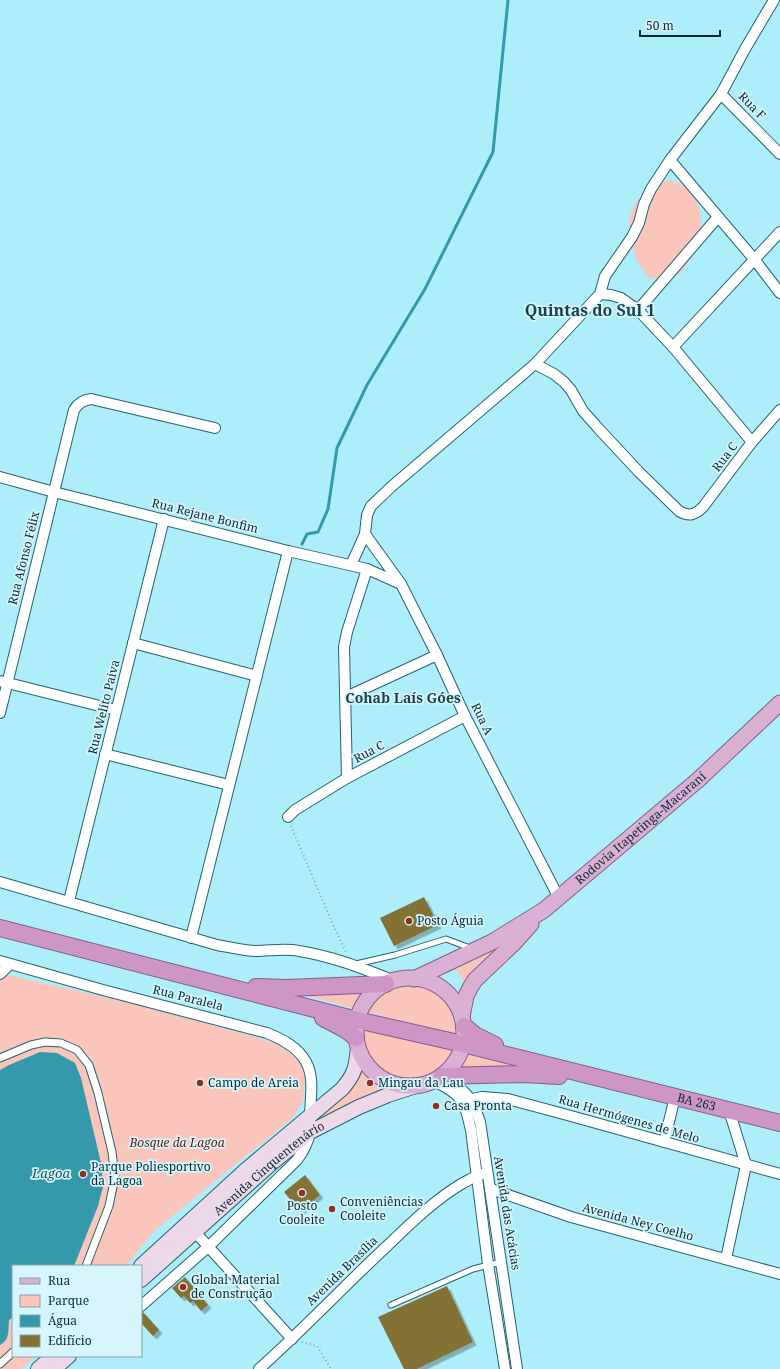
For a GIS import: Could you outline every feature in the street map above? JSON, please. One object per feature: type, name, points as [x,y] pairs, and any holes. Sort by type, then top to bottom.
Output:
[{"type":"highway","points":[[0,928],[357,1020],[463,1044],[613,1082]]},
{"type":"highway","points":[[224,986],[287,988],[391,982]]},
{"type":"highway","points":[[224,986],[328,1020],[346,1030],[357,1043]]},
{"type":"highway","points":[[463,1022],[475,1035],[496,1045],[613,1082]]},
{"type":"highway","points":[[439,1078],[524,1074],[613,1082]]},
{"type":"highway","name":"BA 263","points":[[613,1082],[780,1123]]},
{"type":"main road","name":"Rodovia Itapetinga-Macaraní","points":[[414,979],[492,942],[544,910],[698,780],[780,703]]},
{"type":"main road","points":[[463,1022],[454,1000],[440,988],[423,980],[414,979],[391,982],[371,995],[365,1003],[357,1020],[357,1043],[367,1064],[380,1077],[397,1085],[416,1086],[439,1078],[456,1062],[463,1044],[463,1022],[466,996],[475,980],[514,943],[544,910]]},
{"type":"main road","name":"Avenida Cinquentenário","points":[[142,1265],[248,1168],[342,1089],[349,1081],[353,1073],[357,1043]]},
{"type":"main road","name":"Avenida Cinquentenário","points":[[142,1279],[273,1162],[310,1132],[358,1107],[416,1086]]},
{"type":"main road","points":[[38,1369],[52,1357]]},
{"type":"main road","points":[[54,1369],[68,1357]]},
{"type":"street","points":[[351,565],[365,534],[367,515],[371,506],[535,364],[600,294],[605,276],[632,237],[647,199],[670,160],[721,94],[774,0]]},
{"type":"street","name":"Rua F","points":[[721,94],[780,154]]},
{"type":"street","points":[[670,160],[754,259],[780,293]]},
{"type":"street","points":[[638,310],[718,217]]},
{"type":"street","points":[[672,347],[780,232]]},
{"type":"street","points":[[600,294],[621,298],[638,310],[672,347],[752,442]]},
{"type":"street","name":"Rua C","points":[[535,364],[554,374],[564,382],[593,422],[639,472],[679,511],[689,515],[693,515],[703,507],[752,442],[780,410]]},
{"type":"street","name":"Rua Afonso Félix","points":[[0,712],[4,682],[74,410],[80,402],[91,400],[215,428]]},
{"type":"street","name":"Rua Rejane Bonfim","points":[[0,477],[288,551],[367,569],[401,584]]},
{"type":"street","name":"Rua Welito Paiva","points":[[69,901],[164,519]]},
{"type":"street","name":"Rua A","points":[[365,534],[401,584],[437,655],[465,716],[559,898]]},
{"type":"street","points":[[191,938],[288,551]]},
{"type":"street","points":[[347,778],[344,647],[347,632],[367,569]]},
{"type":"street","points":[[133,643],[256,676]]},
{"type":"street","points":[[346,697],[437,655]]},
{"type":"street","points":[[4,682],[116,710]]},
{"type":"street","name":"Rua C","points":[[288,817],[295,810],[347,778],[465,716]]},
{"type":"street","points":[[105,754],[229,785]]},
{"type":"street","points":[[0,882],[191,938],[241,950],[303,951],[353,965],[391,982]]},
{"type":"street","points":[[0,974],[5,962]]},
{"type":"street","name":"Rua Paralela","points":[[5,962],[103,990],[260,1031],[283,1040],[298,1050],[306,1061],[311,1074],[312,1086],[310,1132],[304,1150],[297,1160],[208,1247],[142,1305]]},
{"type":"street","points":[[0,1058],[31,1045],[45,1042],[61,1043],[77,1050],[89,1065],[98,1093],[112,1152],[115,1177],[109,1206],[86,1265]]},
{"type":"street","name":"Avenida das Acácias","points":[[439,1078],[450,1089],[466,1100],[480,1122],[501,1262],[511,1368]]},
{"type":"street","name":"Rua Hermógenes de Melo","points":[[466,1100],[482,1097],[508,1099],[780,1174]]},
{"type":"street","points":[[664,1142],[675,1097]]},
{"type":"street","name":"Avenida das Acácias","points":[[466,1100],[488,1264],[511,1368]]},
{"type":"street","points":[[726,1259],[746,1165],[729,1110]]},
{"type":"street","name":"Avenida Brasília","points":[[259,1369],[292,1339],[416,1218],[457,1187],[476,1175],[488,1172]]},
{"type":"street","name":"Avenida Ney Coelho","points":[[491,1189],[571,1217],[780,1274]]},
{"type":"street","points":[[195,1232],[292,1339]]},
{"type":"street","points":[[0,1364],[12,1353]]},
{"type":"lane","points":[[353,965],[395,955],[446,938],[475,950]]},
{"type":"lane","points":[[392,1305],[473,1269],[488,1264],[501,1262]]},
{"type":"path","points":[[288,817],[290,825],[333,925],[353,965]]},
{"type":"path","points":[[292,1339],[317,1346],[331,1369]]},
{"type":"green space","points":[[670,180],[683,184],[693,194],[700,212],[701,230],[692,256],[679,274],[669,279],[650,279],[637,261],[632,246],[629,219],[635,203],[656,183]]},
{"type":"green space","points":[[508,937],[464,987],[462,977],[451,965]]},
{"type":"green space","name":"Parque Poliesportivo da Lagoa","points":[[9,975],[139,1005],[253,1036],[279,1045],[291,1053],[300,1063],[306,1074],[303,1101],[293,1118],[155,1230],[127,1265],[12,1265],[12,1357],[35,1357],[21,1369],[0,1369],[0,977]]},
{"type":"green space","points":[[412,984],[433,991],[451,1005],[458,1018],[460,1036],[365,1012],[374,1000],[385,992]]},
{"type":"green space","points":[[370,992],[361,999],[355,1009],[301,994],[335,994]]},
{"type":"green space","points":[[363,1029],[456,1051],[447,1066],[434,1075],[418,1079],[402,1079],[387,1073],[374,1063],[365,1048]]},
{"type":"green space","points":[[468,1055],[532,1069],[456,1070]]},
{"type":"green space","points":[[360,1059],[376,1076],[396,1088],[344,1106],[318,1122],[315,1118]]},
{"type":"water","name":"Lagoa","points":[[40,1052],[57,1053],[75,1063],[81,1078],[101,1163],[103,1187],[98,1206],[74,1265],[12,1265],[12,1318],[9,1320],[7,1338],[0,1345],[0,1070]]},
{"type":"building","name":"Posto Águia","points":[[424,897],[438,925],[394,946],[380,918]]},
{"type":"building","name":"Posto Cooleite","points":[[305,1175],[320,1195],[300,1211],[284,1192]]},
{"type":"building","points":[[185,1277],[208,1305],[201,1311],[193,1301],[190,1303],[184,1296],[181,1298],[172,1288]]},
{"type":"building","points":[[447,1286],[473,1342],[417,1369],[404,1369],[378,1317]]},
{"type":"building","points":[[142,1312],[159,1330],[153,1336],[142,1324]]},
{"type":"waterway","points":[[302,544],[307,534],[318,532],[328,509],[337,448],[367,385],[425,289],[493,152],[508,0]]},
{"type":"place","name":"Posto Águia","points":[[409,921]]},
{"type":"place","name":"Campo de Areia","points":[[200,1083]]},
{"type":"place","name":"Mingau da Lau","points":[[370,1083]]},
{"type":"place","name":"Casa Pronta","points":[[436,1106]]},
{"type":"place","name":"Parque Poliesportivo da Lagoa","points":[[83,1174]]},
{"type":"place","name":"Posto Cooleite","points":[[302,1193]]},
{"type":"place","name":"Conveniências Cooleite","points":[[332,1209]]},
{"type":"place","name":"Global Material de Construção","points":[[183,1287]]},
{"type":"district","name":"Quintas do Sul 1","points":[[590,310]]},
{"type":"district","name":"Cohab Laís Góes","points":[[403,698]]},
{"type":"park label","name":"Bosque da Lagoa","points":[[177,1143]]}]
